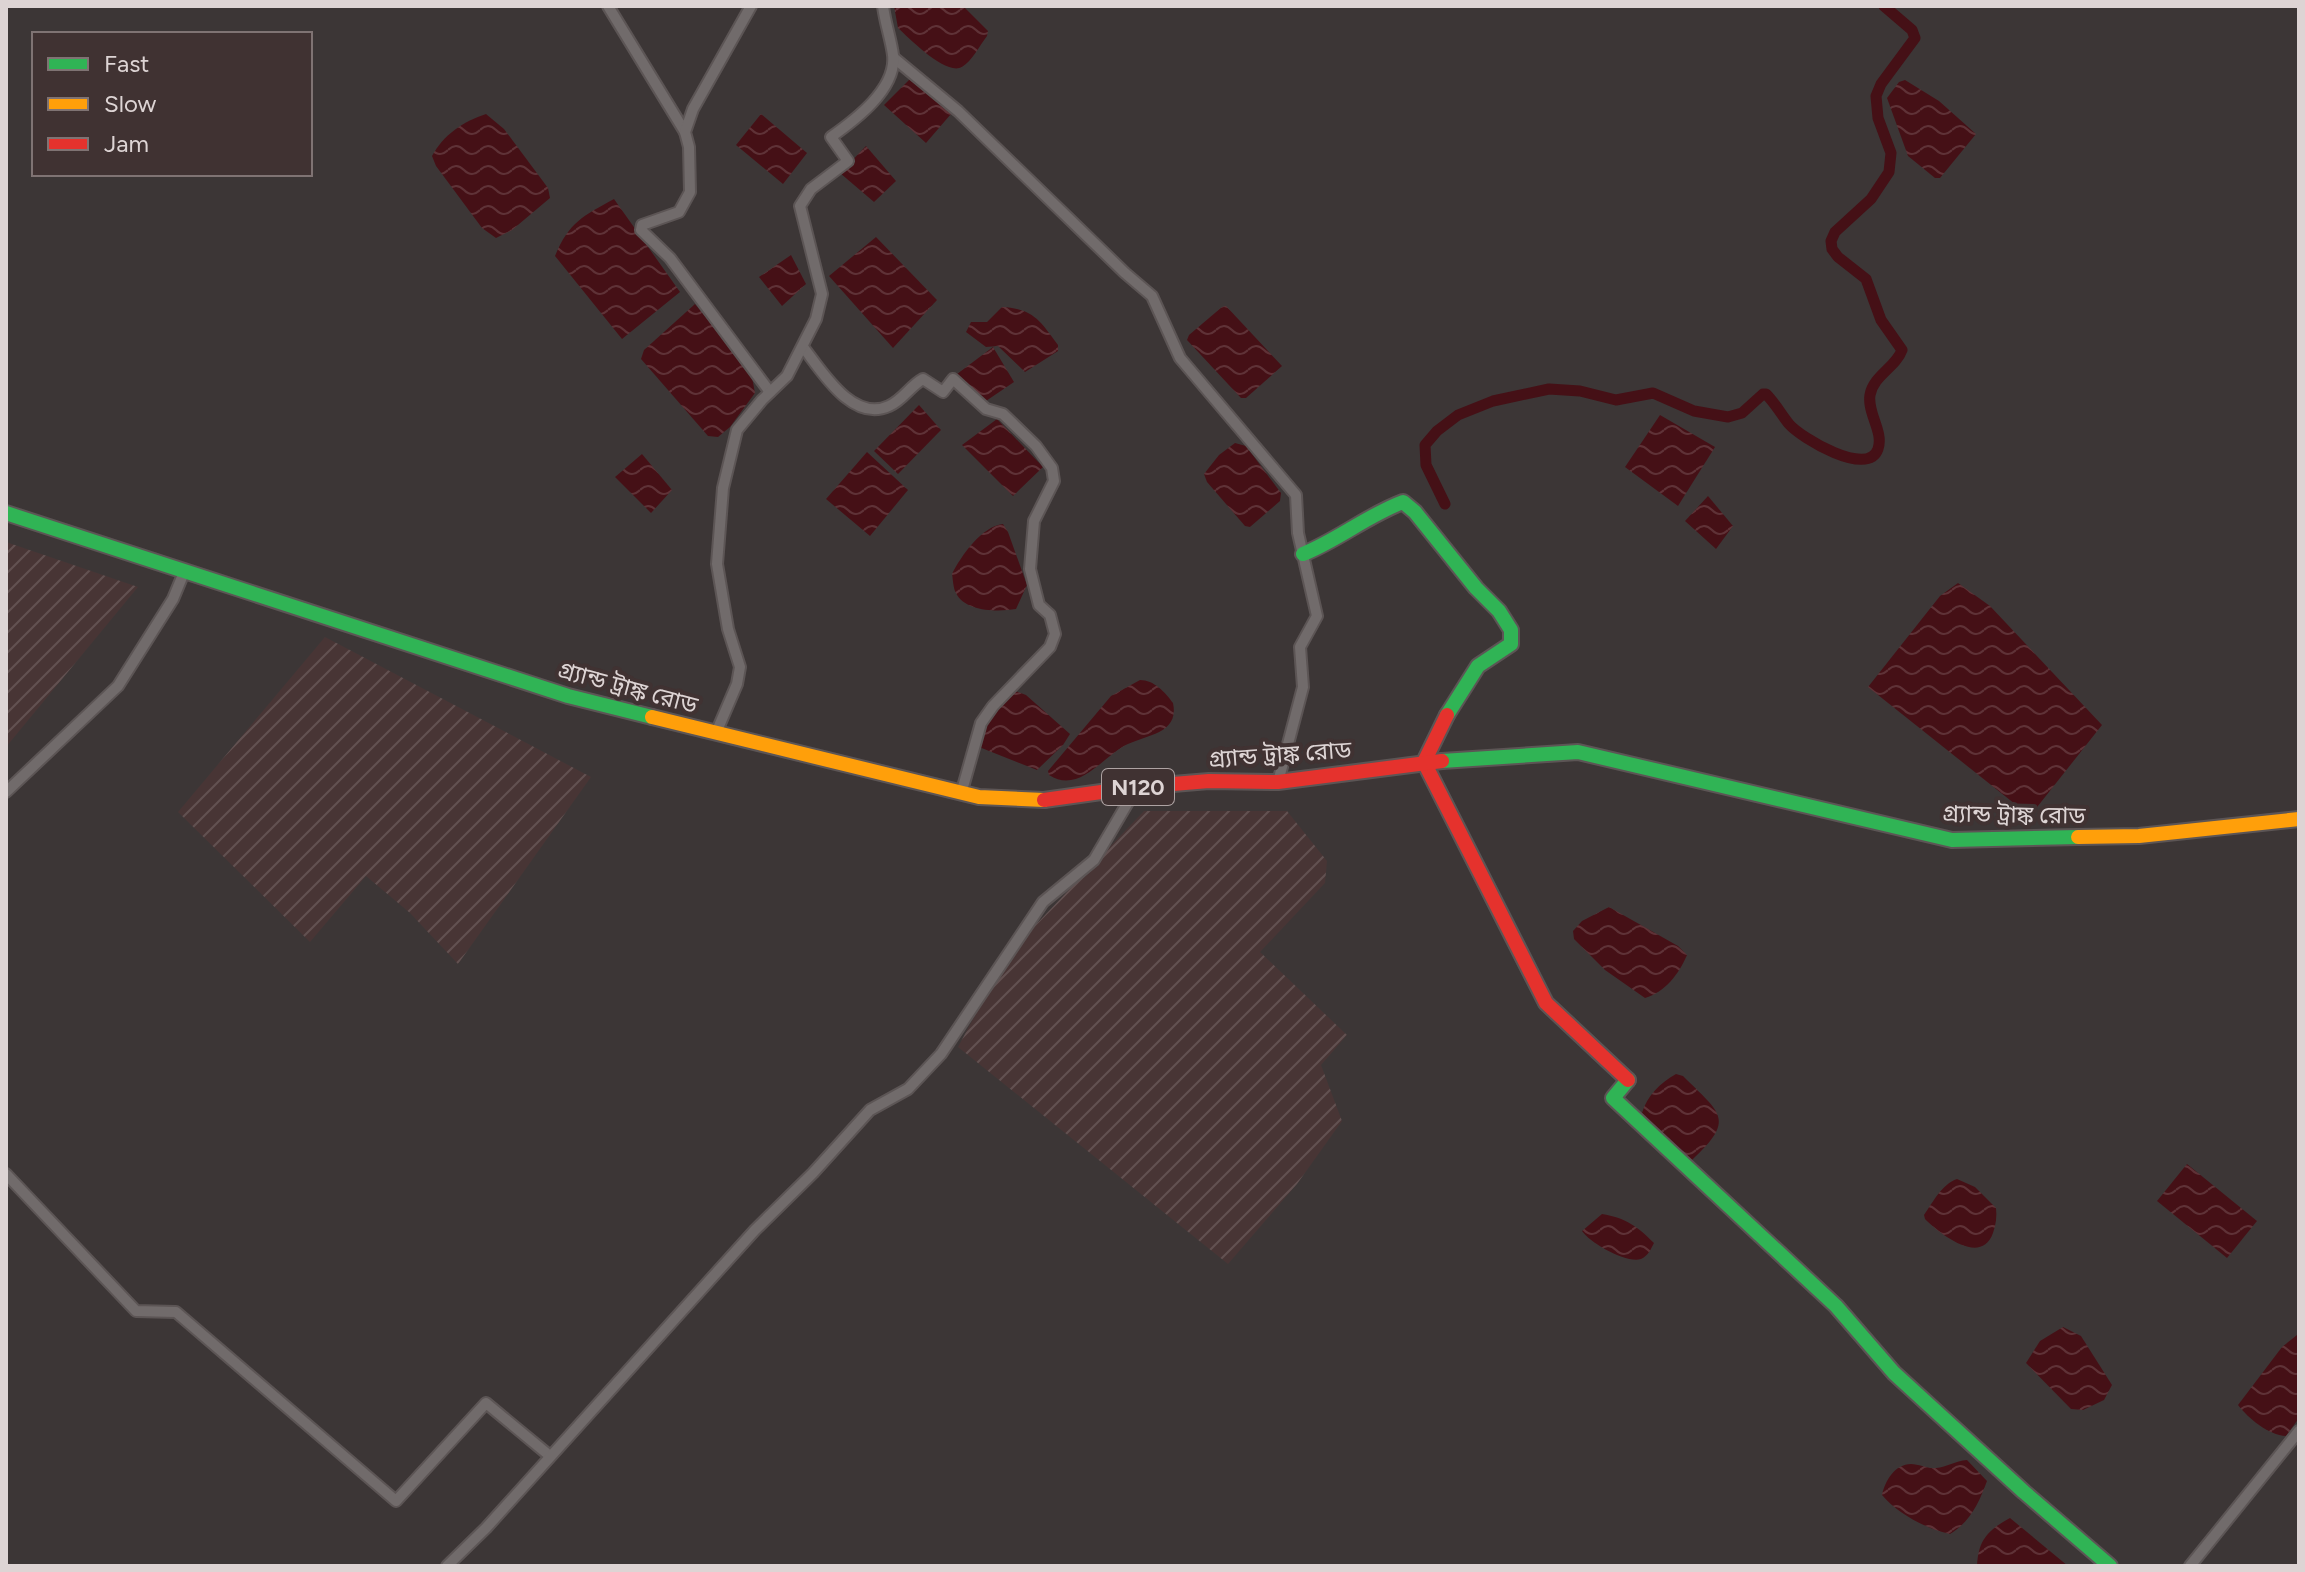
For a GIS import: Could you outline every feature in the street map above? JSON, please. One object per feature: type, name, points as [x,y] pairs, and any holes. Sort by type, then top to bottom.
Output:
[{"type":"main road","points":[[1303,554],[1332,542],[1387,508],[1403,502],[1499,611],[1511,630],[1511,644],[1478,666],[1438,729],[1424,762],[1501,920],[1546,1003],[1629,1079],[1613,1098],[1836,1306],[1894,1373],[2013,1483],[2110,1566]]},
{"type":"main road","name":"গ্র্যান্ড ট্রাঙ্ক রোড","points":[[6,513],[568,696],[961,794],[1018,801],[1057,800],[1137,787],[1209,781],[1278,782],[1424,762],[1578,752],[1952,840],[2139,836],[2299,819]]},
{"type":"street","points":[[608,6],[685,132],[689,147],[690,192],[679,212],[642,225],[641,230],[670,258],[770,392]]},
{"type":"street","points":[[685,132],[693,109],[751,11],[751,6]]},
{"type":"street","points":[[716,733],[737,684],[740,667],[728,629],[717,564],[723,488],[737,430],[787,376],[816,319],[822,294],[800,206],[811,189],[848,161],[831,137],[876,98],[890,79],[894,58],[883,6]]},
{"type":"street","points":[[894,58],[958,111],[1152,296],[1180,358],[1296,495],[1298,533],[1317,616],[1300,647],[1303,687],[1278,782]]},
{"type":"street","points":[[803,347],[835,388],[854,404],[872,409],[889,407],[923,379],[943,392],[953,379],[986,409],[1003,414],[1036,446],[1052,468],[1054,481],[1034,521],[1030,569],[1039,605],[1050,615],[1055,634],[1050,647],[993,706],[981,723],[961,794]]},
{"type":"street","points":[[6,792],[118,686],[173,599],[185,570]]},
{"type":"street","points":[[447,1566],[755,1230],[813,1173],[870,1110],[908,1089],[941,1054],[1043,902],[1094,860],[1137,787]]},
{"type":"street","points":[[6,1174],[136,1311],[176,1312],[396,1501],[486,1403],[550,1456]]},
{"type":"street","points":[[2190,1566],[2299,1431]]},
{"type":"shaded area","points":[[6,542],[138,587],[6,747]]},
{"type":"shaded area","points":[[325,637],[591,777],[458,964],[410,913],[366,876],[310,942],[178,812]]},
{"type":"shaded area","points":[[1144,811],[1287,811],[1327,861],[1325,883],[1260,952],[1347,1035],[1321,1065],[1342,1121],[1297,1184],[1228,1264],[958,1047],[987,993],[1026,935]]},
{"type":"water","points":[[894,6],[963,6],[988,31],[987,36],[962,67],[947,66],[928,55],[898,28]]},
{"type":"water","points":[[910,79],[951,114],[926,143],[884,105]]},
{"type":"water","points":[[1905,80],[1939,101],[1976,134],[1940,178],[1935,178],[1908,156],[1887,98],[1899,82]]},
{"type":"water","points":[[486,114],[504,129],[548,188],[550,198],[512,230],[496,238],[482,228],[436,166],[432,156],[455,130]]},
{"type":"water","points":[[761,114],[807,153],[783,184],[736,145]]},
{"type":"water","points":[[866,146],[896,181],[874,202],[840,173]]},
{"type":"water","points":[[614,199],[680,292],[622,339],[555,256],[578,221]]},
{"type":"water","points":[[876,237],[937,300],[893,348],[829,276]]},
{"type":"water","points":[[791,255],[806,284],[782,306],[759,277]]},
{"type":"water","points":[[695,304],[751,372],[755,393],[730,427],[718,437],[708,436],[641,359],[644,350]]},
{"type":"water","points":[[1226,306],[1282,366],[1246,398],[1241,398],[1187,340],[1189,335]]},
{"type":"water","points":[[1002,307],[1022,310],[1035,318],[1058,345],[1058,351],[1025,372],[998,346],[986,347],[966,332],[971,322],[987,322]]},
{"type":"water","points":[[993,347],[1014,382],[986,401],[957,374]]},
{"type":"water","points":[[919,405],[941,430],[898,474],[874,451]]},
{"type":"water","points":[[1660,415],[1715,447],[1678,506],[1625,467]]},
{"type":"water","points":[[997,419],[1043,467],[1013,496],[962,445]]},
{"type":"water","points":[[1235,443],[1246,446],[1281,493],[1280,501],[1250,527],[1245,526],[1207,482],[1204,474],[1219,455]]},
{"type":"water","points":[[867,452],[908,490],[870,536],[826,499]]},
{"type":"water","points":[[642,454],[672,490],[651,513],[615,477]]},
{"type":"water","points":[[1708,496],[1733,526],[1716,549],[1685,521]]},
{"type":"water","points":[[1003,524],[1027,585],[1016,609],[974,607],[956,593],[952,574],[980,536]]},
{"type":"water","points":[[1958,583],[1990,606],[2102,725],[2030,816],[1868,687],[1940,596]]},
{"type":"water","points":[[1140,680],[1154,684],[1173,703],[1174,714],[1166,728],[1124,746],[1079,778],[1060,780],[1049,775],[1048,771],[1111,696]]},
{"type":"water","points":[[1015,691],[1026,695],[1070,734],[1037,770],[979,747],[991,715]]},
{"type":"water","points":[[1609,907],[1678,946],[1687,955],[1670,981],[1652,995],[1645,998],[1605,970],[1574,939],[1573,931],[1582,921]]},
{"type":"water","points":[[1676,1074],[1683,1076],[1707,1099],[1718,1117],[1719,1125],[1714,1135],[1692,1160],[1683,1156],[1642,1113],[1655,1090]]},
{"type":"water","points":[[2187,1164],[2257,1221],[2227,1258],[2157,1201]]},
{"type":"water","points":[[1957,1179],[1975,1187],[1996,1208],[1993,1233],[1987,1243],[1979,1247],[1950,1239],[1925,1219],[1924,1215],[1938,1194]]},
{"type":"water","points":[[1602,1214],[1625,1220],[1642,1232],[1654,1243],[1647,1254],[1641,1259],[1627,1258],[1586,1236],[1582,1231]]},
{"type":"water","points":[[2063,1327],[2081,1336],[2112,1385],[2104,1400],[2083,1410],[2071,1409],[2026,1363],[2040,1341]]},
{"type":"water","points":[[2297,1335],[2299,1418],[2286,1436],[2279,1435],[2259,1425],[2238,1405],[2282,1347]]},
{"type":"water","points":[[1967,1460],[1987,1481],[1973,1511],[1950,1534],[1913,1519],[1882,1495],[1888,1479],[1900,1467],[1911,1464],[1936,1468]]},
{"type":"water","points":[[2010,1518],[2068,1566],[1977,1566],[1979,1549],[1986,1537]]},
{"type":"waterway","points":[[1445,504],[1426,465],[1425,445],[1437,431],[1458,415],[1493,401],[1549,389],[1580,391],[1616,400],[1653,393],[1694,411],[1728,417],[1742,413],[1766,394],[1789,424],[1820,446],[1849,458],[1872,457],[1879,443],[1870,395],[1875,382],[1902,350],[1881,320],[1866,279],[1838,257],[1831,241],[1835,232],[1871,199],[1889,172],[1891,153],[1878,118],[1876,96],[1881,84],[1915,38],[1912,30],[1884,6]]},
{"type":"traffic: fast","points":[[1303,554],[1403,502],[1415,512],[1476,588],[1499,611],[1511,630],[1511,644],[1478,666],[1447,715]]},
{"type":"traffic: fast","points":[[6,513],[568,696],[652,717]]},
{"type":"traffic: fast","points":[[1442,761],[1578,752],[1952,840],[2078,837]]},
{"type":"traffic: fast","points":[[1628,1080],[1613,1098],[1836,1306],[1894,1373],[2110,1566]]},
{"type":"traffic: slow","points":[[652,717],[979,797],[1044,800]]},
{"type":"traffic: slow","points":[[2078,837],[2139,836],[2299,819]]},
{"type":"traffic: jam","points":[[1447,715],[1424,762],[1546,1003],[1628,1080]]},
{"type":"traffic: jam","points":[[1044,800],[1209,781],[1278,782],[1442,761]]}]
